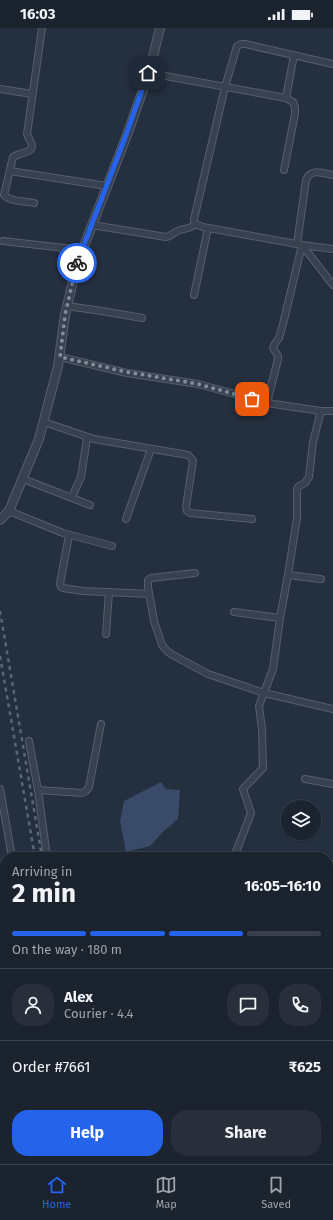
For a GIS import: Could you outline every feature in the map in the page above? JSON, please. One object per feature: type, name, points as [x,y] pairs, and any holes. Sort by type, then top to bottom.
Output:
[{"type":"street","points":[[34,203],[11,199],[4,195],[14,157],[32,149],[32,145],[27,134],[42,28]]},
{"type":"street","points":[[0,520],[9,511],[39,439],[60,357],[67,306],[77,264],[148,73],[160,28]]},
{"type":"street","points":[[195,224],[194,219],[237,46],[245,44],[333,64]]},
{"type":"street","points":[[286,98],[294,55]]},
{"type":"street","points":[[148,73],[286,98],[293,102],[295,114],[284,170]]},
{"type":"street","points":[[0,89],[32,94]]},
{"type":"street","points":[[10,171],[107,186]]},
{"type":"street","points":[[267,403],[278,359],[278,356],[273,348],[281,331],[299,245],[306,180],[308,175],[312,172],[333,175]]},
{"type":"street","points":[[92,225],[166,237],[178,230],[188,229],[195,224]]},
{"type":"street","points":[[195,224],[208,228],[299,245],[333,249]]},
{"type":"street","points":[[194,295],[208,228]]},
{"type":"street","points":[[2,241],[82,250]]},
{"type":"street","points":[[299,245],[333,285]]},
{"type":"street","points":[[67,306],[142,318]]},
{"type":"street","points":[[60,357],[127,372],[198,384],[267,403],[321,411],[333,411]]},
{"type":"street","points":[[236,852],[251,813],[243,789],[263,768],[262,729],[258,706],[273,670],[297,518],[297,489],[298,486],[305,483],[309,477],[313,442],[321,411]]},
{"type":"street","points":[[44,422],[87,438],[188,456],[193,461],[186,507],[187,511],[190,513],[252,519]]},
{"type":"street","points":[[72,498],[81,477],[87,438]]},
{"type":"street","points":[[126,519],[151,449]]},
{"type":"street","points":[[23,479],[90,505]]},
{"type":"street","points":[[9,511],[69,535],[112,546]]},
{"type":"street","points":[[69,535],[60,584],[61,587],[83,591],[149,594]]},
{"type":"street","points":[[195,573],[151,578],[148,580],[154,620],[162,645],[167,651],[208,674],[264,693],[333,709]]},
{"type":"street","points":[[288,574],[321,579]]},
{"type":"street","points":[[106,634],[109,592]]},
{"type":"street","points":[[234,612],[280,618]]},
{"type":"street","points":[[38,790],[82,793],[86,791],[89,786],[101,724]]},
{"type":"street","points":[[29,741],[38,790],[46,852]]},
{"type":"street","points":[[305,779],[333,784]]},
{"type":"street","points":[[0,789],[11,852]]},
{"type":"water","points":[[161,782],[166,789],[180,790],[178,819],[150,846],[126,852],[120,821],[124,801]]},
{"type":"railway","points":[[0,611],[41,852]]},
{"type":"railway","points":[[0,656],[34,852]]},
{"type":"way so far","points":[[77,263],[65,315],[60,357],[127,372],[198,384],[252,399]]},
{"type":"route","points":[[77,263],[105,192],[148,73]]}]
